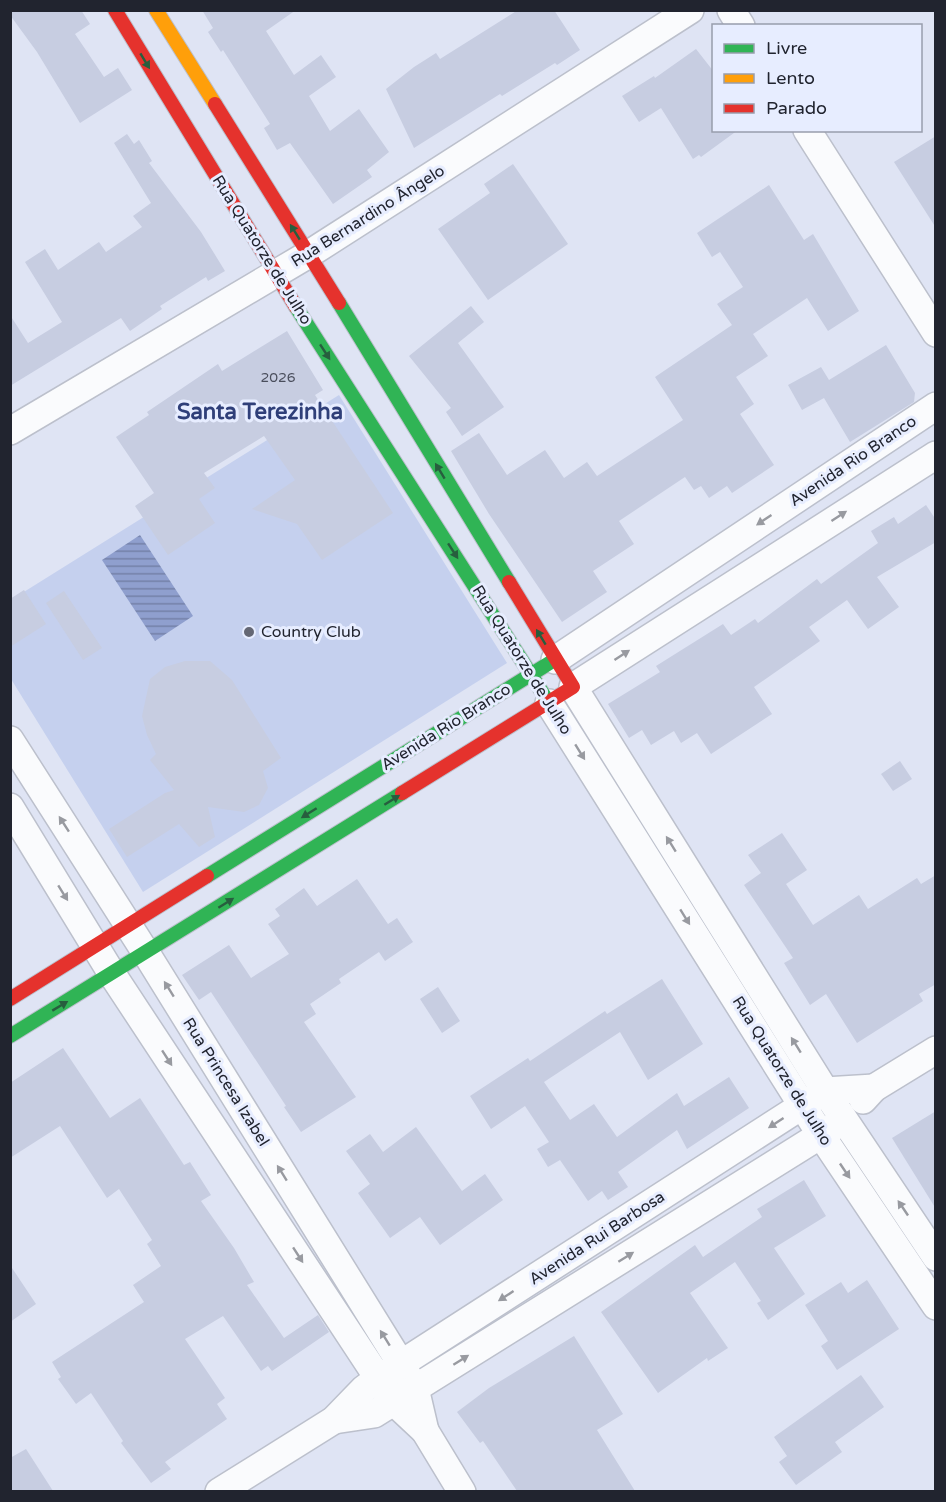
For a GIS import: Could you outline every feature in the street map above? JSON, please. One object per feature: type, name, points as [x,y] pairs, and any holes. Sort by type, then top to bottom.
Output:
[{"type":"street","name":"Rua Quatorze de Julho","points":[[115,10],[275,274],[390,421],[454,523],[549,703],[814,1098],[844,1120],[936,1257]]},
{"type":"street","name":"Rua Quatorze de Julho","points":[[156,10],[222,134],[309,254],[390,421],[454,523],[573,687],[814,1098],[821,1135],[936,1306]]},
{"type":"street","name":"Rua Bernardino Ângelo","points":[[10,431],[309,254],[690,10]]},
{"type":"street","points":[[731,10],[740,24]]},
{"type":"street","points":[[808,132],[936,333]]},
{"type":"street","points":[[198,148],[222,134]]},
{"type":"street","name":"Avenida Rio Branco","points":[[10,999],[555,660],[936,406]]},
{"type":"street","name":"Avenida Rio Branco","points":[[10,1036],[549,703],[936,455]]},
{"type":"street","name":"Rua Princesa Izabel","points":[[10,740],[146,953],[462,1491]]},
{"type":"street","points":[[425,740],[444,768]]},
{"type":"street","name":"Rua Princesa Izabel","points":[[10,807],[112,974],[390,1371]]},
{"type":"street","points":[[229,862],[246,891]]},
{"type":"street","name":"Avenida Rui Barbosa","points":[[334,1420],[374,1414],[405,1395],[821,1135],[844,1120],[874,1088],[936,1050]]},
{"type":"street","name":"Avenida Rui Barbosa","points":[[219,1491],[334,1420],[364,1389],[390,1371],[814,1098],[874,1088]]},
{"type":"shaded area","name":"Country Club","points":[[339,395],[507,663],[143,892],[11,679],[11,600]]},
{"type":"shaded area","points":[[140,535],[193,616],[155,641],[102,560]]},
{"type":"building","points":[[10,10],[81,10],[90,24],[75,34],[104,77],[118,68],[132,90],[80,123],[37,52],[10,15]]},
{"type":"building","points":[[202,10],[296,10],[266,31],[294,75],[321,55],[336,77],[309,96],[330,131],[359,109],[389,152],[367,170],[372,177],[333,204],[290,143],[277,150],[264,128],[270,124],[223,50],[221,52],[208,32],[213,28]]},
{"type":"building","points":[[518,10],[554,10],[580,50],[502,96],[500,94],[414,148],[386,89],[436,53],[440,59]]},
{"type":"building","points":[[696,49],[712,69],[712,132],[735,132],[701,157],[699,155],[693,159],[661,108],[639,122],[622,96],[654,76],[655,78]]},
{"type":"building","points":[[127,134],[134,144],[139,140],[152,161],[149,163],[201,232],[225,271],[208,281],[206,277],[160,306],[162,309],[130,331],[121,318],[10,386],[10,315],[28,343],[62,322],[25,262],[45,249],[58,270],[99,242],[106,252],[142,227],[133,216],[151,203],[114,143]]},
{"type":"building","points":[[936,136],[936,228],[894,162]]},
{"type":"building","points":[[513,164],[568,244],[488,300],[438,229],[490,193],[484,184]]},
{"type":"building","points":[[769,185],[804,240],[813,234],[859,311],[828,331],[807,298],[753,334],[768,356],[736,377],[754,404],[740,414],[774,465],[732,493],[727,486],[709,498],[701,486],[694,490],[685,477],[619,521],[634,544],[593,571],[607,592],[562,622],[489,514],[451,451],[479,433],[507,475],[545,450],[564,478],[587,462],[597,476],[683,420],[655,377],[732,325],[717,304],[743,287],[720,252],[712,257],[697,233]]},
{"type":"building","points":[[471,306],[484,322],[458,343],[504,407],[462,436],[446,412],[451,408],[409,356]]},
{"type":"building","points":[[287,331],[323,390],[315,395],[393,513],[322,560],[297,524],[252,509],[295,480],[264,436],[204,473],[215,488],[199,499],[215,523],[168,555],[135,506],[154,493],[116,437],[149,415],[147,412],[218,364],[222,371]]},
{"type":"building","points":[[886,345],[915,393],[914,402],[850,442],[824,398],[802,410],[788,385],[821,367],[829,380]]},
{"type":"building","points":[[926,505],[936,520],[936,542],[877,577],[899,607],[868,629],[847,600],[809,627],[820,641],[754,687],[772,714],[711,754],[697,733],[681,743],[674,731],[651,745],[642,730],[629,738],[608,704],[660,672],[656,666],[723,624],[731,635],[755,619],[758,623],[817,579],[821,584],[878,543],[871,531],[894,517],[898,524]]},
{"type":"building","points":[[24,590],[46,624],[10,647],[10,599]]},
{"type":"building","points":[[64,591],[102,648],[83,660],[46,603]]},
{"type":"building","points":[[185,661],[210,661],[232,680],[281,758],[263,771],[268,788],[259,805],[244,812],[208,807],[215,837],[199,847],[179,824],[127,857],[109,829],[165,793],[174,790],[150,760],[156,754],[147,735],[142,716],[150,679],[165,667]]},
{"type":"building","points":[[900,761],[912,779],[893,791],[881,774]]},
{"type":"building","points":[[782,833],[807,870],[786,884],[813,925],[859,895],[868,909],[917,878],[921,884],[936,875],[936,984],[919,994],[923,1001],[857,1043],[826,994],[810,1005],[784,963],[793,958],[744,885],[761,873],[748,855]]},
{"type":"building","points":[[357,879],[388,924],[397,918],[413,942],[385,961],[379,952],[339,979],[341,983],[310,1004],[316,1014],[304,1022],[356,1097],[301,1132],[211,992],[199,1000],[182,975],[229,945],[251,978],[289,954],[268,924],[280,916],[275,909],[304,888],[317,906]]},
{"type":"building","points":[[662,979],[703,1044],[648,1080],[620,1032],[544,1082],[570,1120],[594,1104],[617,1137],[677,1093],[684,1106],[729,1077],[749,1108],[687,1149],[677,1130],[618,1172],[628,1187],[608,1200],[602,1191],[588,1201],[560,1160],[548,1167],[537,1149],[549,1142],[525,1106],[491,1129],[470,1096],[528,1058],[530,1061],[605,1011],[607,1014]]},
{"type":"building","points":[[438,987],[460,1021],[442,1033],[420,999]]},
{"type":"building","points":[[63,1048],[110,1118],[140,1098],[184,1165],[190,1162],[211,1195],[201,1201],[234,1248],[254,1282],[247,1285],[284,1338],[318,1315],[329,1332],[272,1371],[268,1366],[261,1371],[223,1316],[185,1339],[225,1398],[217,1404],[227,1419],[165,1462],[171,1469],[151,1483],[121,1443],[123,1441],[91,1393],[76,1404],[58,1379],[61,1377],[52,1362],[144,1302],[133,1285],[161,1266],[147,1244],[152,1240],[119,1189],[107,1198],[60,1126],[10,1158],[10,1083]]},
{"type":"building","points":[[936,1111],[936,1209],[892,1138]]},
{"type":"building","points":[[416,1127],[462,1191],[485,1174],[503,1200],[440,1245],[420,1217],[390,1238],[358,1193],[370,1184],[346,1151],[370,1134],[383,1152]]},
{"type":"building","points":[[804,1180],[826,1216],[774,1248],[805,1294],[768,1320],[757,1303],[761,1301],[735,1262],[690,1293],[728,1348],[708,1361],[707,1358],[658,1393],[601,1312],[695,1245],[703,1257],[762,1217],[757,1209]]},
{"type":"building","points":[[10,1265],[36,1304],[10,1322]]},
{"type":"building","points":[[867,1280],[899,1329],[837,1370],[821,1346],[828,1341],[805,1305],[841,1282],[848,1293]]},
{"type":"building","points":[[574,1336],[623,1414],[597,1430],[635,1491],[517,1491],[483,1441],[480,1443],[457,1412],[489,1388]]},
{"type":"building","points":[[861,1375],[884,1407],[835,1442],[842,1452],[796,1485],[779,1462],[787,1456],[774,1437]]},
{"type":"building","points":[[26,1449],[53,1491],[10,1491],[10,1458]]},
{"type":"traffic: fast","points":[[339,303],[509,582]]},
{"type":"traffic: fast","points":[[296,307],[549,703]]},
{"type":"traffic: fast","points":[[207,876],[551,662]]},
{"type":"traffic: fast","points":[[10,1036],[402,793]]},
{"type":"traffic: slow","points":[[156,10],[215,104]]},
{"type":"traffic: jam","points":[[115,10],[296,307]]},
{"type":"traffic: jam","points":[[215,104],[339,303]]},
{"type":"traffic: jam","points":[[402,793],[573,687],[509,582]]},
{"type":"traffic: jam","points":[[10,999],[207,876]]},
{"type":"place","name":"Country Club","points":[[249,632]]},
{"type":"district","name":"Santa Terezinha","points":[[260,412]]}]
